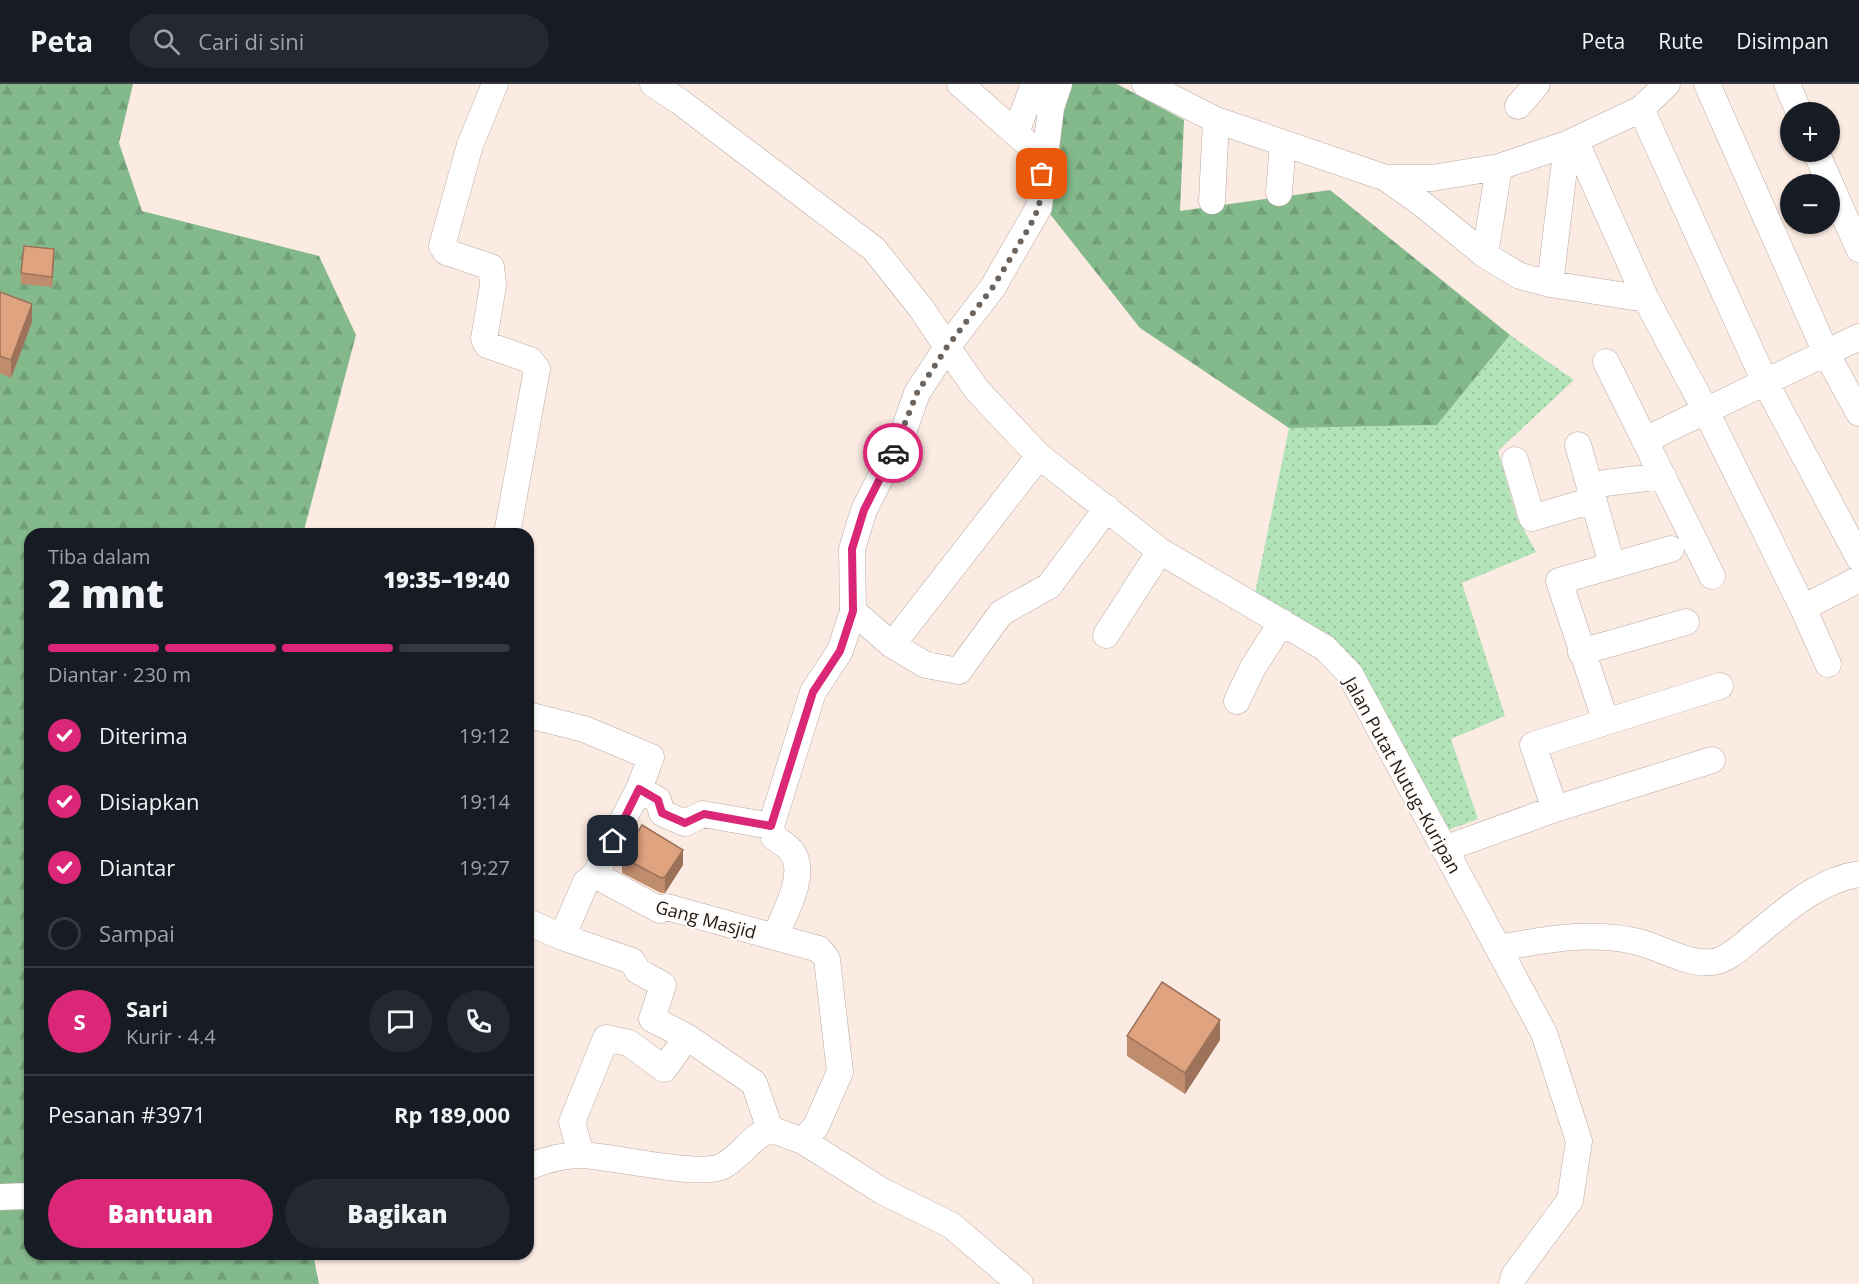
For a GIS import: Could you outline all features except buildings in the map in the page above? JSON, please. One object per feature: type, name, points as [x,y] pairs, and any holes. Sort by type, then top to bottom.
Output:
[{"type":"street","points":[[495,84],[470,145],[442,246],[446,252],[491,267],[493,285],[484,339],[487,345],[530,360],[537,369],[508,528]]},
{"type":"street","name":"Jalan Putat Nutug–Kuripan","points":[[653,84],[679,101],[874,249],[921,308],[976,390],[1039,456],[1160,551],[1325,648],[1350,674],[1544,1033],[1579,1141],[1570,1200],[1514,1276],[1512,1284]]},
{"type":"street","points":[[1016,133],[1034,84]]},
{"type":"street","points":[[775,937],[796,881],[797,862],[791,850],[774,837],[771,826],[813,692],[840,651],[853,611],[852,549],[864,510],[903,433],[917,393],[947,347],[993,287],[1039,207],[1050,108],[1059,84]]},
{"type":"street","points":[[1144,84],[1216,120],[1386,178],[1425,206],[1485,255],[1520,276],[1550,284],[1646,299]]},
{"type":"street","points":[[1518,106],[1538,84]]},
{"type":"street","points":[[1386,178],[1432,178],[1499,167],[1571,142],[1641,109],[1667,84]]},
{"type":"street","points":[[1707,84],[1826,353],[1859,414]]},
{"type":"street","points":[[1787,84],[1795,102]]},
{"type":"street","points":[[963,85],[1044,158]]},
{"type":"street","points":[[1641,109],[1765,382],[1859,558]]},
{"type":"street","points":[[1212,201],[1216,120]]},
{"type":"street","points":[[1550,284],[1571,142]]},
{"type":"street","points":[[1571,142],[1646,299],[1706,411],[1803,608],[1828,664]]},
{"type":"street","points":[[1279,193],[1283,143]]},
{"type":"street","points":[[1820,162],[1859,249]]},
{"type":"street","points":[[1485,255],[1499,167]]},
{"type":"street","points":[[1644,440],[1859,337]]},
{"type":"street","points":[[1606,362],[1712,576]]},
{"type":"street","points":[[1578,445],[1599,491],[1612,565]]},
{"type":"street","points":[[892,645],[1039,456]]},
{"type":"street","points":[[1515,460],[1532,518],[1599,491],[1663,476]]},
{"type":"street","points":[[853,611],[892,645],[927,665],[959,671],[1001,614],[1050,586],[1107,508]]},
{"type":"street","points":[[1606,722],[1559,581],[1671,549]]},
{"type":"street","points":[[1106,635],[1160,551]]},
{"type":"street","points":[[1803,608],[1859,579]]},
{"type":"street","points":[[1237,701],[1252,669],[1282,622]]},
{"type":"street","points":[[1581,652],[1686,622]]},
{"type":"street","points":[[1555,809],[1533,744],[1720,686]]},
{"type":"street","points":[[534,716],[584,729],[651,757],[639,789],[595,875],[586,882],[562,937]]},
{"type":"street","points":[[1444,849],[1555,809],[1712,760]]},
{"type":"street","points":[[639,789],[658,800],[662,813],[685,823],[704,814],[771,826]]},
{"type":"street","points":[[1498,948],[1577,934],[1634,941],[1695,962],[1714,962],[1735,952],[1797,902],[1830,882],[1859,874]]},
{"type":"street","name":"Gang Masjid","points":[[595,875],[660,910],[667,908],[819,949],[827,959],[840,1072],[816,1126],[803,1141]]},
{"type":"street","points":[[534,925],[562,937],[632,961],[638,971],[663,985],[652,1018],[687,1037],[754,1083],[770,1129]]},
{"type":"street","points":[[581,1155],[572,1122],[606,1038],[629,1042],[664,1069],[687,1037]]},
{"type":"street","points":[[534,1165],[549,1159],[581,1155],[696,1169],[723,1166],[755,1136],[770,1129],[803,1141],[882,1191],[951,1225],[1020,1284]]},
{"type":"green space","points":[[0,84],[133,84],[119,143],[142,211],[319,256],[356,335],[305,528],[24,528],[24,1260],[314,1260],[319,1284],[0,1284]]},
{"type":"green space","points":[[1057,84],[1117,84],[1184,120],[1180,211],[1330,190],[1510,335],[1437,425],[1289,428],[1140,328],[1035,195]]},
{"type":"green space","points":[[1510,335],[1574,380],[1498,451],[1517,517],[1536,552],[1462,583],[1505,716],[1451,739],[1478,819],[1448,830],[1347,659],[1255,593],[1289,428],[1437,425]]},
{"type":"way so far","points":[[893,453],[903,433],[917,393],[947,347],[993,287],[1030,226],[1039,207],[1042,174]]},
{"type":"route","points":[[613,841],[639,789],[658,800],[662,813],[685,823],[704,814],[771,826],[813,692],[840,651],[853,611],[852,549],[864,510],[893,453]]}]
